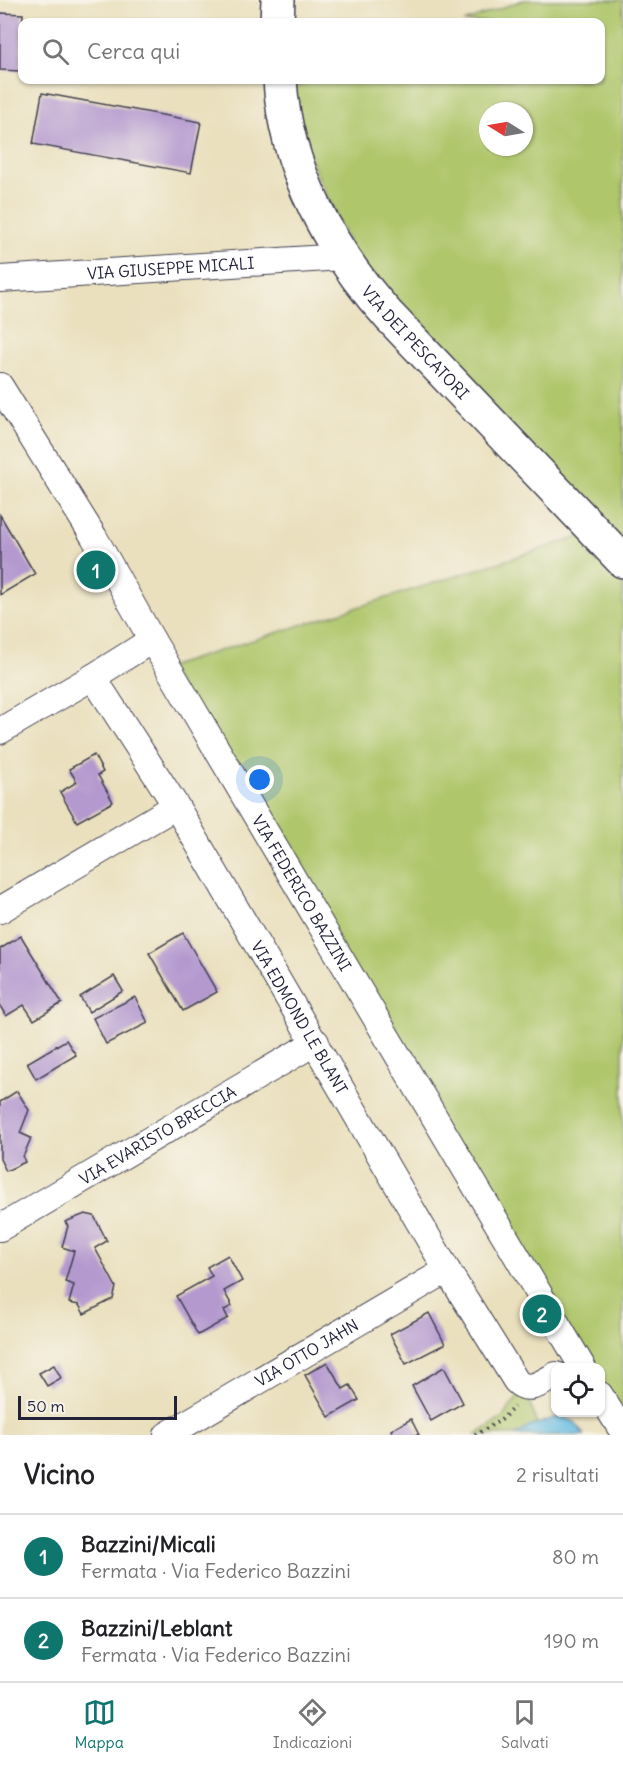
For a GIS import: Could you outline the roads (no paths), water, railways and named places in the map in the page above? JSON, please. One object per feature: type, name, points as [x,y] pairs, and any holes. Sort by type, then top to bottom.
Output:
[{"type":"street","points":[[278,0],[278,18]]},
{"type":"street","name":"VIA DEI PESCATORI","points":[[280,84],[284,117],[300,170],[313,204],[342,257],[389,316],[623,561]]},
{"type":"street","name":"VIA GIUSEPPE MICALI","points":[[0,279],[342,257]]},
{"type":"street","name":"VIA FEDERICO BAZZINI","points":[[0,386],[94,537],[152,640],[576,1363]]},
{"type":"street","points":[[0,731],[152,640]]},
{"type":"street","name":"VIA EDMOND LE BLANT","points":[[93,677],[177,806],[447,1270],[516,1381],[525,1388],[551,1377]]},
{"type":"street","points":[[0,910],[177,806]]},
{"type":"street","name":"VIA EVARISTO BRECCIA","points":[[0,1228],[316,1042]]},
{"type":"street","name":"VIA OTTO JAHN","points":[[167,1435],[447,1270]]},
{"type":"street","points":[[605,1403],[623,1432]]},
{"type":"water","points":[[562,1417],[575,1422],[584,1435],[516,1435],[531,1426]]},
{"type":"place","name":"Bazzini/Micali","points":[[96,570]]},
{"type":"place","name":"Bazzini/Leblant","points":[[542,1314]]}]
